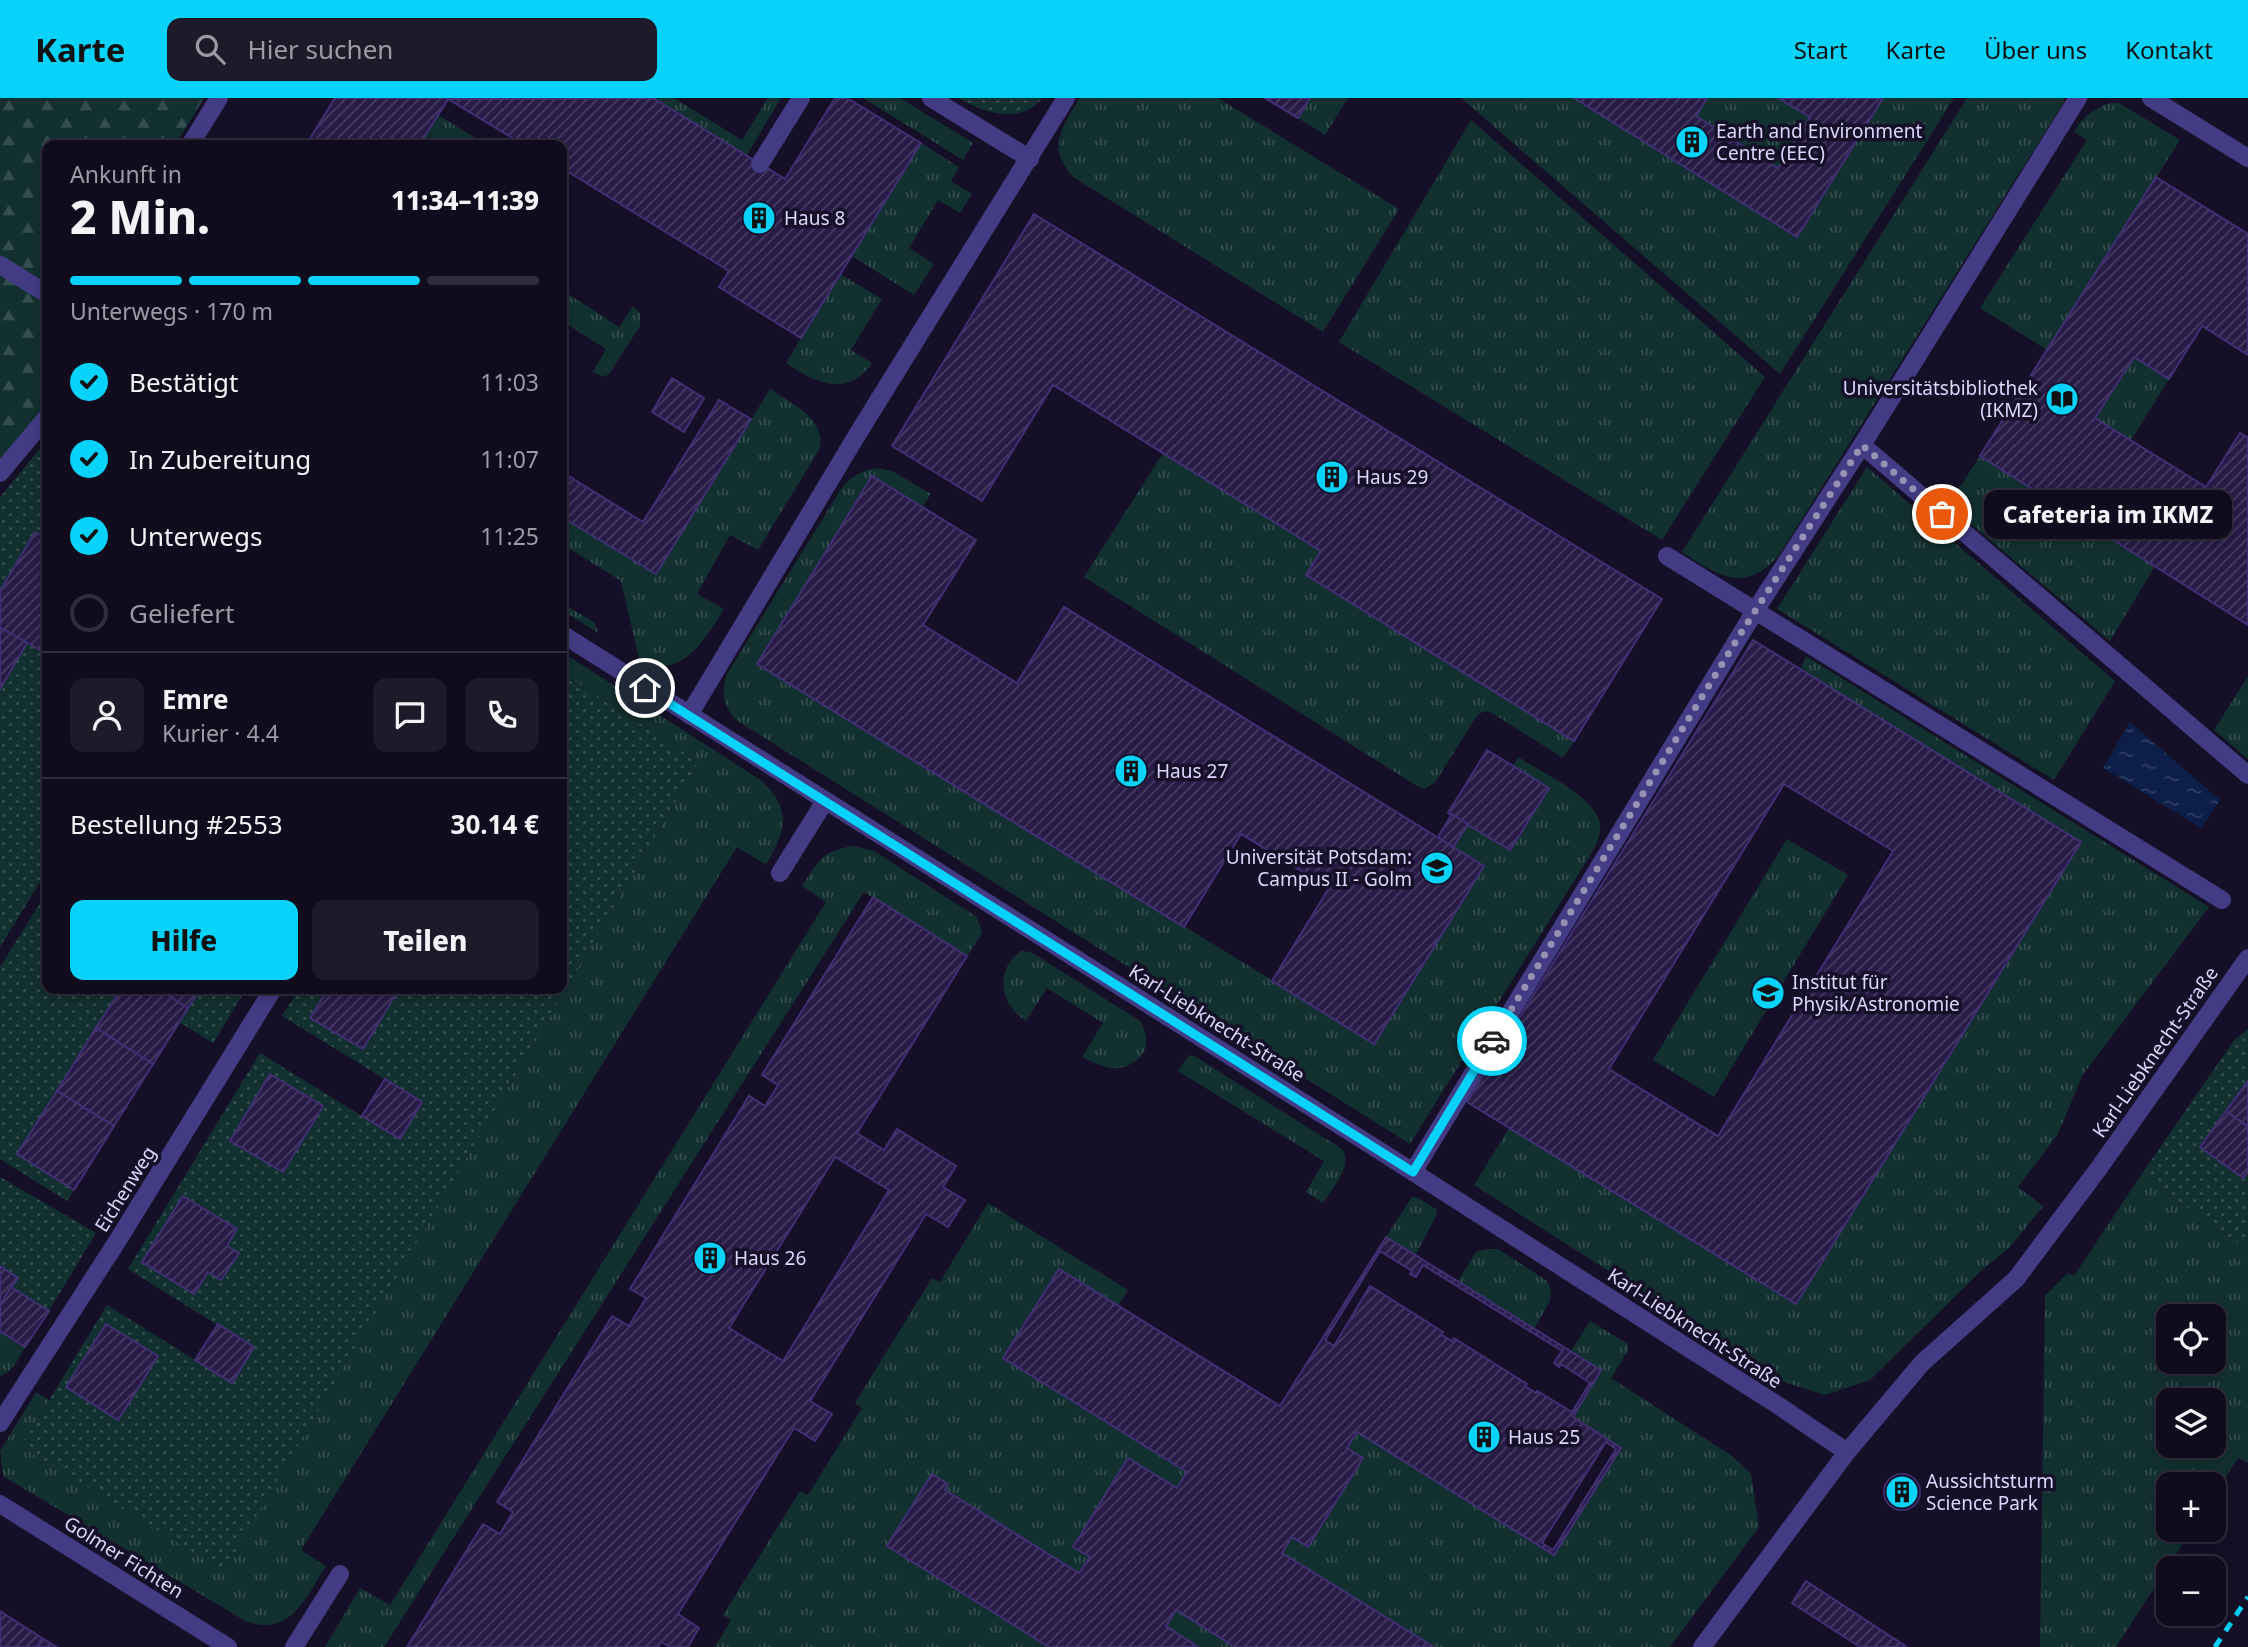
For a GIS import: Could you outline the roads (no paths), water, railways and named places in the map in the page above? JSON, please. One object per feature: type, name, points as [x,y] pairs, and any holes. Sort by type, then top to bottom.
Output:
[{"type":"street","points":[[193,140],[219,98]]},
{"type":"street","points":[[760,164],[802,98]]},
{"type":"street","points":[[931,98],[1030,159]]},
{"type":"street","points":[[689,715],[857,435],[1066,98]]},
{"type":"street","points":[[1413,1172],[1755,611],[2078,98]]},
{"type":"street","points":[[2151,98],[2248,158]]},
{"type":"street","points":[[0,265],[42,291]]},
{"type":"street","points":[[0,473],[42,423]]},
{"type":"street","points":[[1862,445],[2248,775]]},
{"type":"street","points":[[1667,556],[2222,900]]},
{"type":"street","name":"Karl-Liebknecht-Straße","points":[[567,638],[1413,1172],[1847,1452]]},
{"type":"street","points":[[780,873],[825,801]]},
{"type":"street","name":"Karl-Liebknecht-Straße","points":[[1702,1647],[1847,1452],[1922,1363],[2016,1279],[2099,1168],[2248,958]]},
{"type":"street","name":"Eichenweg","points":[[3,1412],[118,1240],[270,994]]},
{"type":"street","name":"Golmer Fichten","points":[[0,1504],[226,1647]]},
{"type":"street","points":[[294,1647],[340,1574]]},
{"type":"water","points":[[2130,722],[2220,800],[2201,828],[2103,768]]},
{"type":"railway","points":[[2215,1647],[2248,1597]]},
{"type":"place","name":"Earth and Environment Centre (EEC)","points":[[1692,142]]},
{"type":"place","name":"Haus 8","points":[[759,218]]},
{"type":"place","name":"Universitätsbibliothek (IKMZ)","points":[[2062,399]]},
{"type":"place","name":"Haus 29","points":[[1332,477]]},
{"type":"place","name":"Cafeteria im IKMZ","points":[[1942,514]]},
{"type":"place","name":"Haus 27","points":[[1131,771]]},
{"type":"place","name":"Universität Potsdam: Campus II - Golm","points":[[1437,868]]},
{"type":"place","name":"Institut für Physik/Astronomie","points":[[1768,993]]},
{"type":"place","name":"Haus 26","points":[[710,1258]]},
{"type":"place","name":"Haus 25","points":[[1484,1437]]},
{"type":"place","name":"Aussichtsturm Science Park","points":[[1902,1492]]}]
